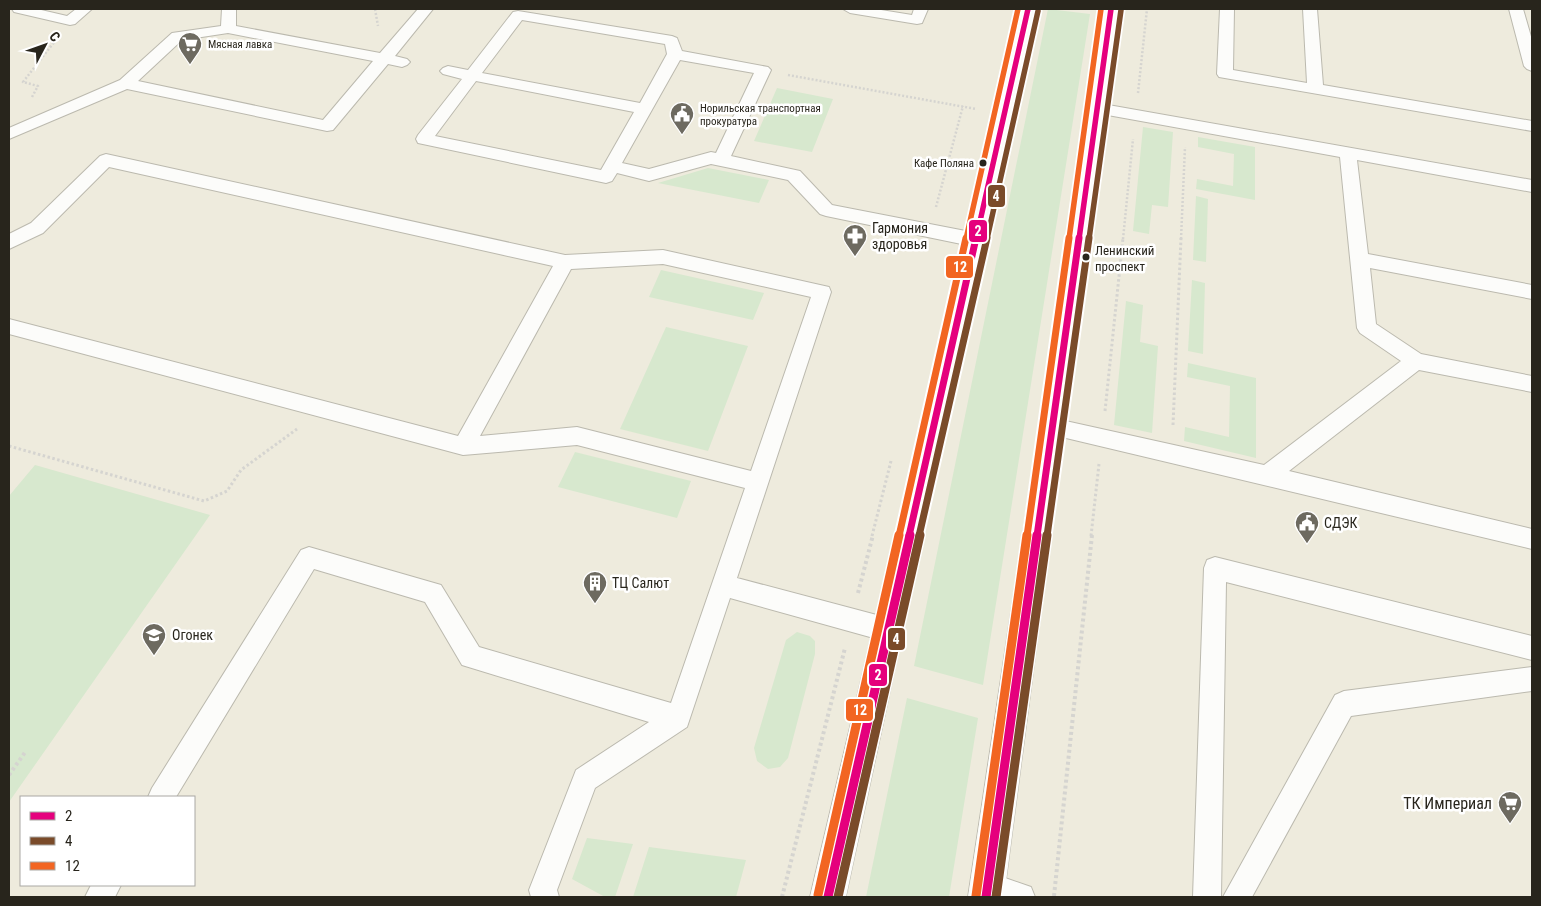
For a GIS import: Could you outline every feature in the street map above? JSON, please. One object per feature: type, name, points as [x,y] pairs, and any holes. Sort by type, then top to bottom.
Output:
[{"type":"main road","points":[[828,897],[1028,9]]},
{"type":"main road","points":[[987,892],[1111,9]]},
{"type":"lane","points":[[19,9],[70,21],[85,9]]},
{"type":"lane","points":[[228,29],[229,9]]},
{"type":"lane","points":[[126,84],[327,126],[426,9]]},
{"type":"lane","points":[[850,9],[917,20],[921,9]]},
{"type":"lane","points":[[1227,9],[1226,74],[1532,126]]},
{"type":"lane","points":[[1310,9],[1315,90]]},
{"type":"lane","points":[[1521,11],[1532,66]]},
{"type":"lane","points":[[518,15],[672,41],[675,54],[606,177],[424,139],[472,76],[518,15]]},
{"type":"lane","points":[[9,134],[126,84],[177,36],[228,29],[402,62]]},
{"type":"lane","points":[[675,54],[764,70],[721,160]]},
{"type":"lane","points":[[448,71],[645,109]]},
{"type":"lane","points":[[1097,108],[1532,186]]},
{"type":"lane","points":[[1348,153],[1367,328],[1416,361],[1532,384]]},
{"type":"lane","points":[[612,166],[649,175],[711,158],[721,160],[794,175],[826,210],[976,240]]},
{"type":"lane","points":[[9,242],[37,228],[106,160],[565,262],[663,257],[822,292],[678,718],[585,779],[543,890],[545,897]]},
{"type":"lane","points":[[1360,259],[1532,292]]},
{"type":"lane","points":[[462,446],[565,262]]},
{"type":"lane","points":[[9,327],[462,446],[577,436],[758,482]]},
{"type":"lane","points":[[1267,475],[1416,361]]},
{"type":"lane","points":[[1052,426],[1267,475],[1532,539]]},
{"type":"lane","points":[[162,796],[309,557],[433,593],[471,657],[678,718]]},
{"type":"lane","points":[[1206,897],[1215,568],[1532,648]]},
{"type":"lane","points":[[723,585],[888,630]]},
{"type":"lane","points":[[1237,897],[1344,704],[1532,679]]},
{"type":"lane","points":[[99,897],[106,886]]},
{"type":"lane","points":[[987,892],[1022,897]]},
{"type":"path","points":[[29,102],[38,86],[23,82],[70,21]]},
{"type":"path","points":[[764,70],[1004,114]]},
{"type":"path","points":[[930,231],[963,106]]},
{"type":"path","points":[[1172,454],[1186,124]]},
{"type":"path","points":[[9,446],[204,501],[226,491],[242,470],[324,409]]},
{"type":"path","points":[[782,897],[892,456]]},
{"type":"path","points":[[9,775],[26,751]]},
{"type":"green space","points":[[1048,9],[1090,14],[983,685],[914,666]]},
{"type":"green space","points":[[777,88],[833,99],[812,152],[754,141]]},
{"type":"green space","points":[[1143,127],[1173,132],[1168,207],[1152,205],[1149,234],[1133,231]]},
{"type":"green space","points":[[1198,137],[1255,147],[1255,200],[1196,189],[1197,179],[1233,186],[1234,154],[1198,147]]},
{"type":"green space","points":[[708,168],[769,180],[759,203],[658,183]]},
{"type":"green space","points":[[1196,196],[1208,199],[1206,262],[1193,260]]},
{"type":"green space","points":[[661,270],[764,293],[753,320],[649,297]]},
{"type":"green space","points":[[1192,280],[1205,283],[1203,354],[1188,351]]},
{"type":"green space","points":[[1126,301],[1143,305],[1140,342],[1158,346],[1152,433],[1114,425]]},
{"type":"green space","points":[[666,327],[748,346],[708,451],[620,429]]},
{"type":"green space","points":[[1188,363],[1256,378],[1256,458],[1184,441],[1185,427],[1229,437],[1230,386],[1187,377]]},
{"type":"green space","points":[[575,452],[691,481],[677,518],[558,487]]},
{"type":"green space","points":[[35,465],[210,515],[9,802],[9,496]]},
{"type":"green space","points":[[797,632],[810,636],[815,641],[815,654],[788,758],[780,767],[768,769],[757,761],[754,748],[786,640]]},
{"type":"green space","points":[[907,698],[978,718],[949,897],[866,897]]},
{"type":"green space","points":[[587,838],[633,844],[615,897],[605,897],[572,879]]},
{"type":"green space","points":[[649,847],[746,860],[736,897],[633,897]]},
{"type":"transit line","name":"12","points":[[818,895],[1018,9]]},
{"type":"transit line","name":"2","points":[[828,897],[1028,9]]},
{"type":"transit line","name":"12","points":[[976,896],[1101,9]]},
{"type":"transit line","name":"2","points":[[986,897],[1111,9]]},
{"type":"transit line","name":"4","points":[[996,897],[1121,10]]},
{"type":"transit line","name":"4","points":[[838,897],[1038,11]]},
{"type":"place","name":"Мясная лавка","points":[[190,65]]},
{"type":"place","name":"Норильская транспортная прокуратура","points":[[682,135]]},
{"type":"place","name":"Кафе Поляна","points":[[983,163]]},
{"type":"place","name":"Гармония здоровья","points":[[855,257]]},
{"type":"place","name":"Ленинский проспект","points":[[1086,257]]},
{"type":"place","name":"СДЭК","points":[[1307,544]]},
{"type":"place","name":"ТЦ Салют","points":[[595,604]]},
{"type":"place","name":"Огонек","points":[[154,656]]},
{"type":"place","name":"ТК Империал","points":[[1510,824]]}]
